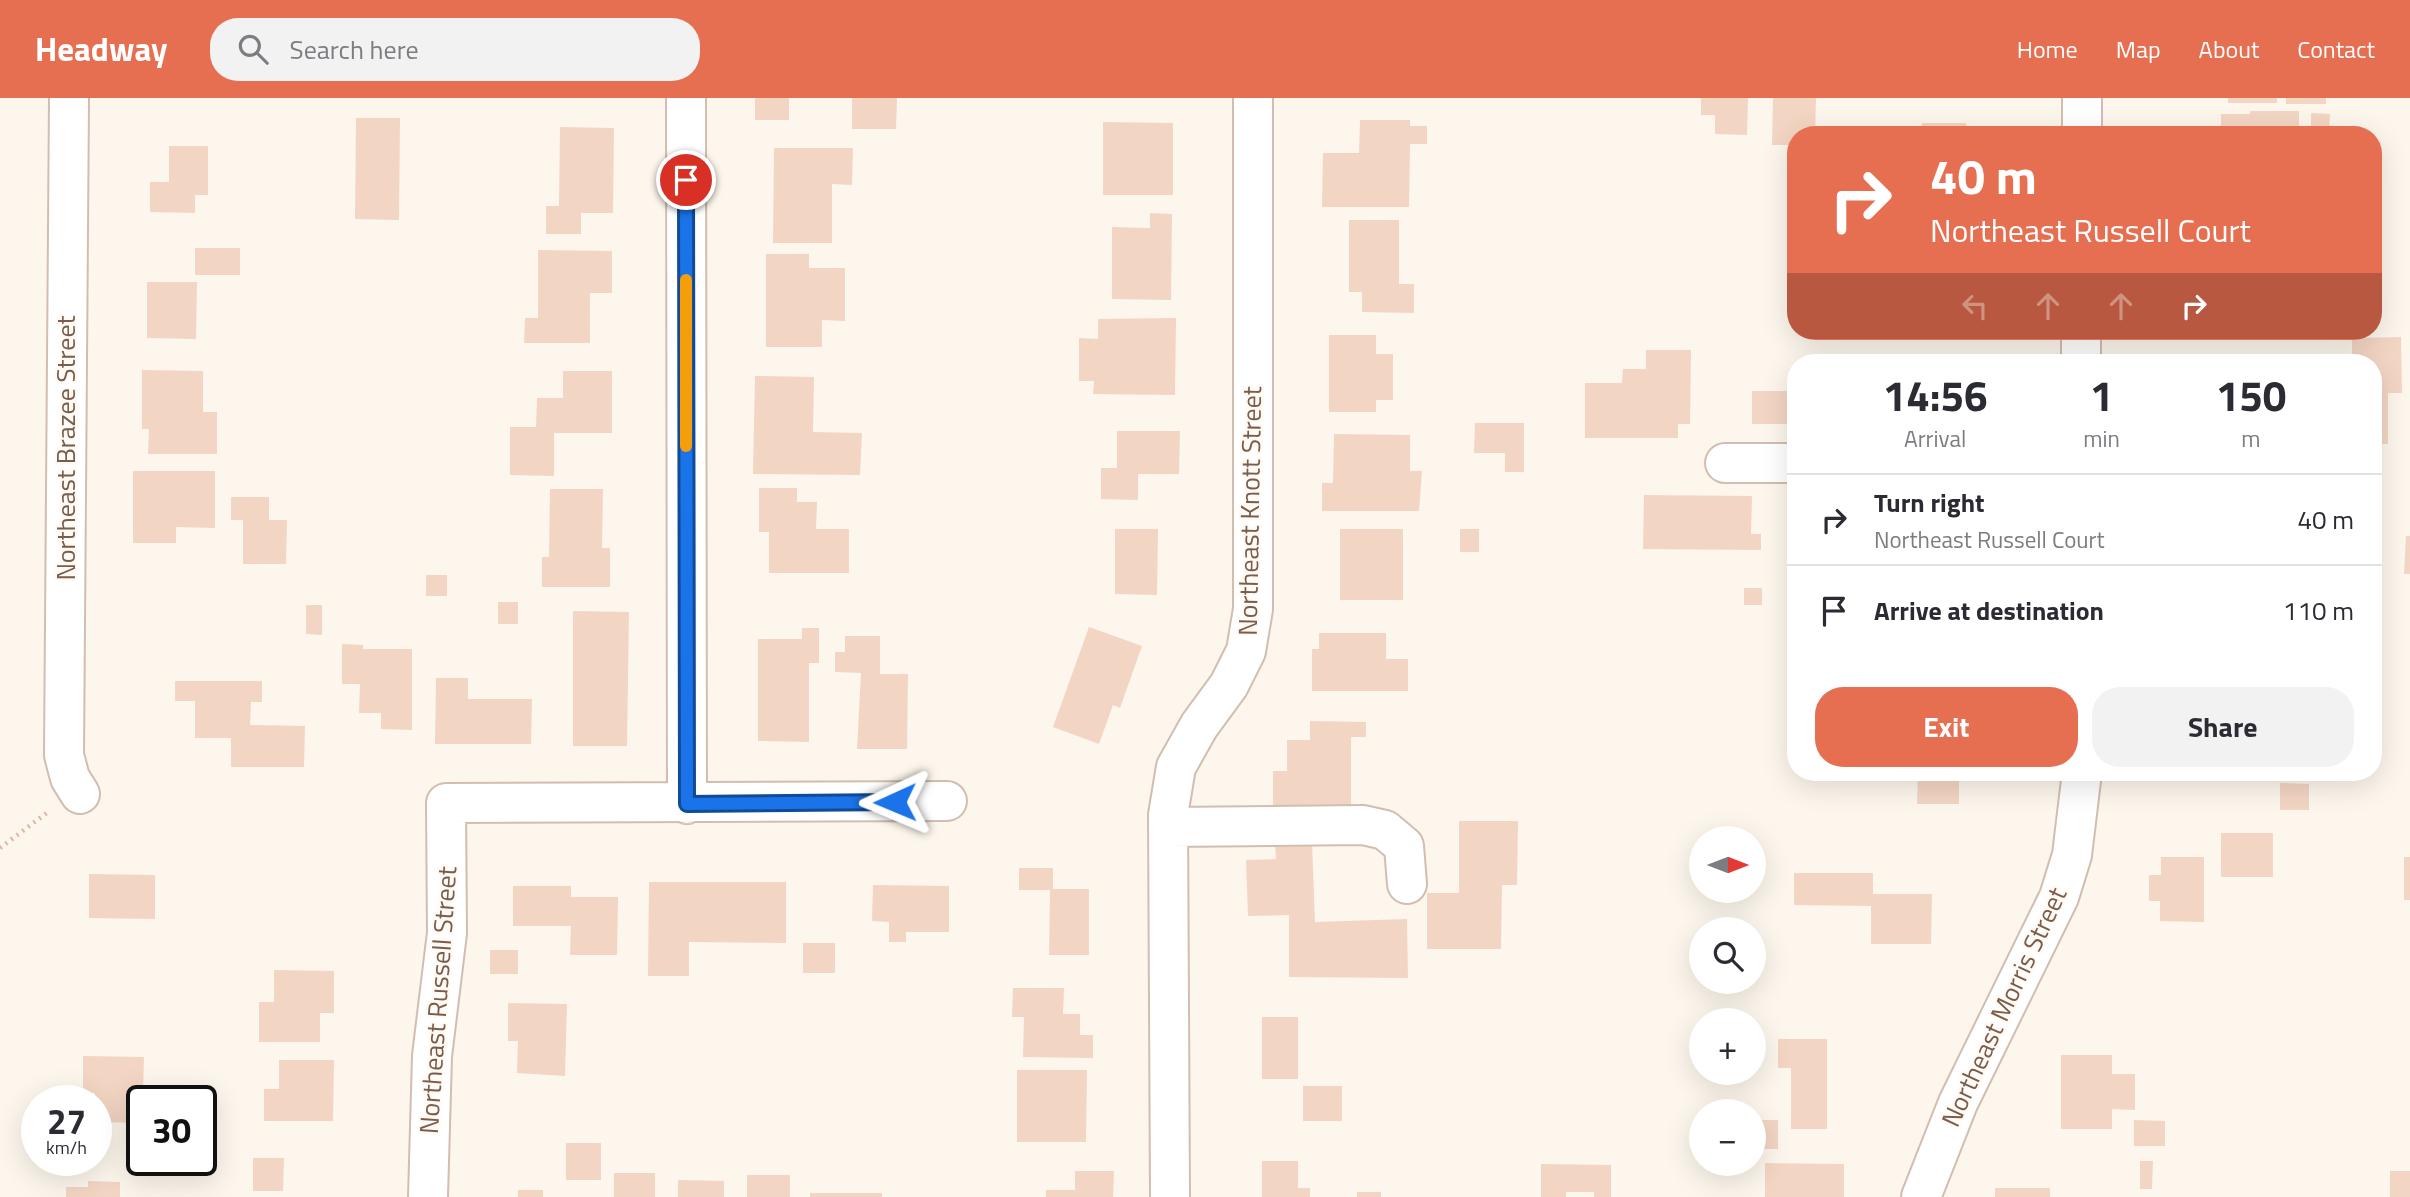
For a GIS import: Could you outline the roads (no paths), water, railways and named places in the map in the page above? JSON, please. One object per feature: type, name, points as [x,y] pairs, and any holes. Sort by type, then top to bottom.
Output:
[{"type":"street","name":"Northeast Brazee Street","points":[[69,98],[64,755],[70,778],[80,794]]},
{"type":"street","points":[[686,98],[687,804],[947,801]]},
{"type":"street","name":"Northeast Knott Street","points":[[1170,1197],[1168,827],[1176,766],[1199,726],[1235,674],[1247,650],[1253,610],[1253,98]]},
{"type":"street","points":[[2082,98],[2082,126]]},
{"type":"street","points":[[1725,463],[1787,463]]},
{"type":"street","name":"Northeast Morris Street","points":[[1921,1197],[1958,1103],[2059,897],[2071,855],[2081,781]]},
{"type":"street","name":"Northeast Russell Street","points":[[428,1197],[432,1056],[447,933],[446,803],[687,804]]},
{"type":"street","points":[[1168,827],[1363,825],[1385,830],[1404,846],[1407,884]]}]
